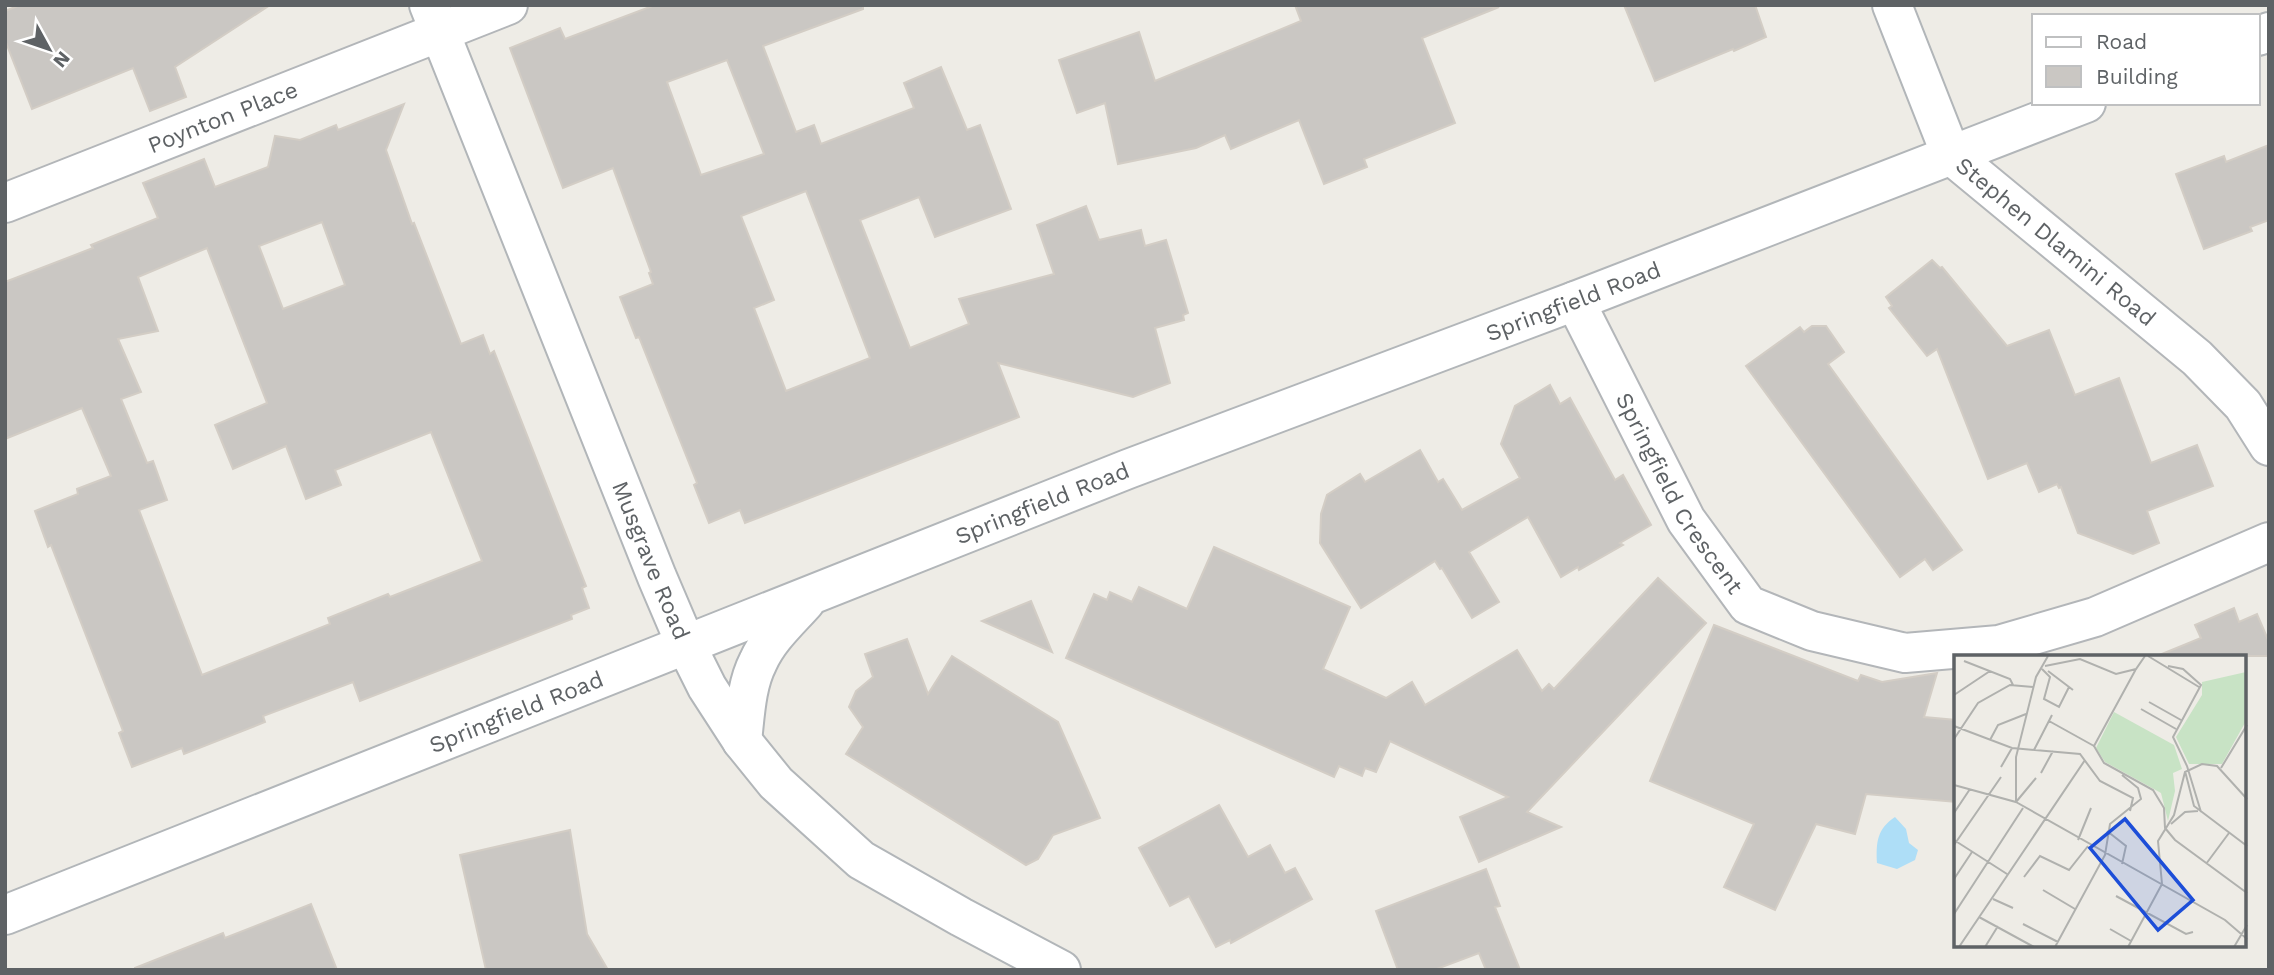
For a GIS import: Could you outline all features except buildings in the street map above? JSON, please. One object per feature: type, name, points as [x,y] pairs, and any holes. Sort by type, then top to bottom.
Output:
[{"type":"street","name":"Poynton Place","points":[[5,203],[435,18],[508,5]]},
{"type":"street","name":"Stephen Dlamini Road","points":[[1892,5],[1951,155],[2197,358],[2243,405],[2269,446]]},
{"type":"street","name":"Musgrave Road","points":[[435,18],[686,645],[707,687],[742,741],[776,783],[861,860],[1061,970]]},
{"type":"street","name":"Springfield Road","points":[[5,915],[1128,469],[1575,301],[2080,105]]},
{"type":"street","name":"Springfield Crescent","points":[[1575,301],[1686,520],[1748,606],[1812,632],[1905,653],[2000,645],[2095,617],[2269,542]]},
{"type":"street","points":[[742,741],[747,702],[757,663],[771,640],[813,593]]},
{"type":"water","points":[[1895,817],[1906,829],[1909,843],[1918,850],[1915,860],[1897,869],[1877,863],[1881,831]]}]
